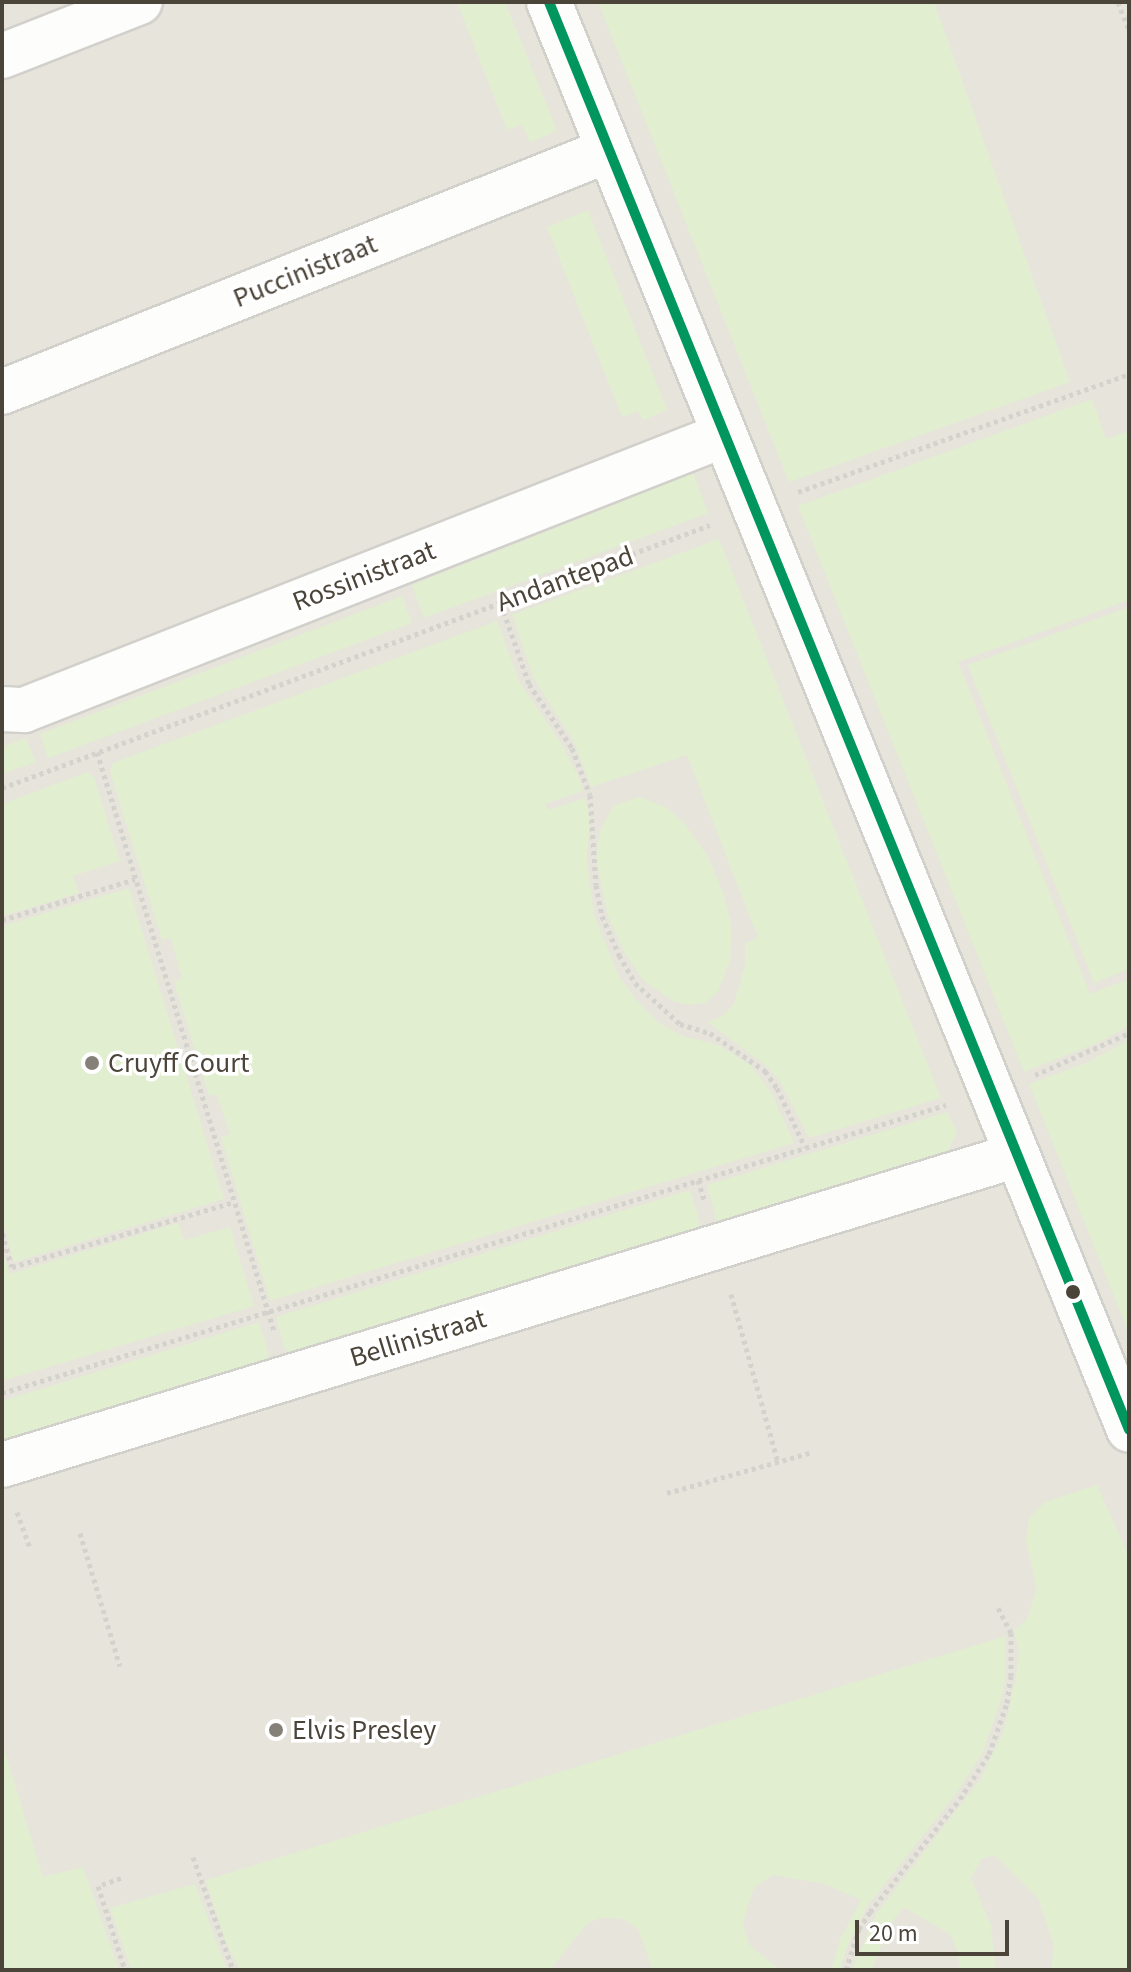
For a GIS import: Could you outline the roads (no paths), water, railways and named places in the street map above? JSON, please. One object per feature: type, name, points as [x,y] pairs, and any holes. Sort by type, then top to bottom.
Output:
[{"type":"street","points":[[2,56],[140,2]]},
{"type":"street","points":[[549,2],[1129,1430]]},
{"type":"street","name":"Puccinistraat","points":[[2,392],[609,150]]},
{"type":"street","name":"Rossinistraat","points":[[2,709],[24,710],[724,435]]},
{"type":"street","name":"Bellinistraat","points":[[2,1465],[1017,1155]]},
{"type":"place","name":"Cruyff Court","points":[[92,1063]]},
{"type":"place","name":"Elvis Presley","points":[[276,1730]]}]
